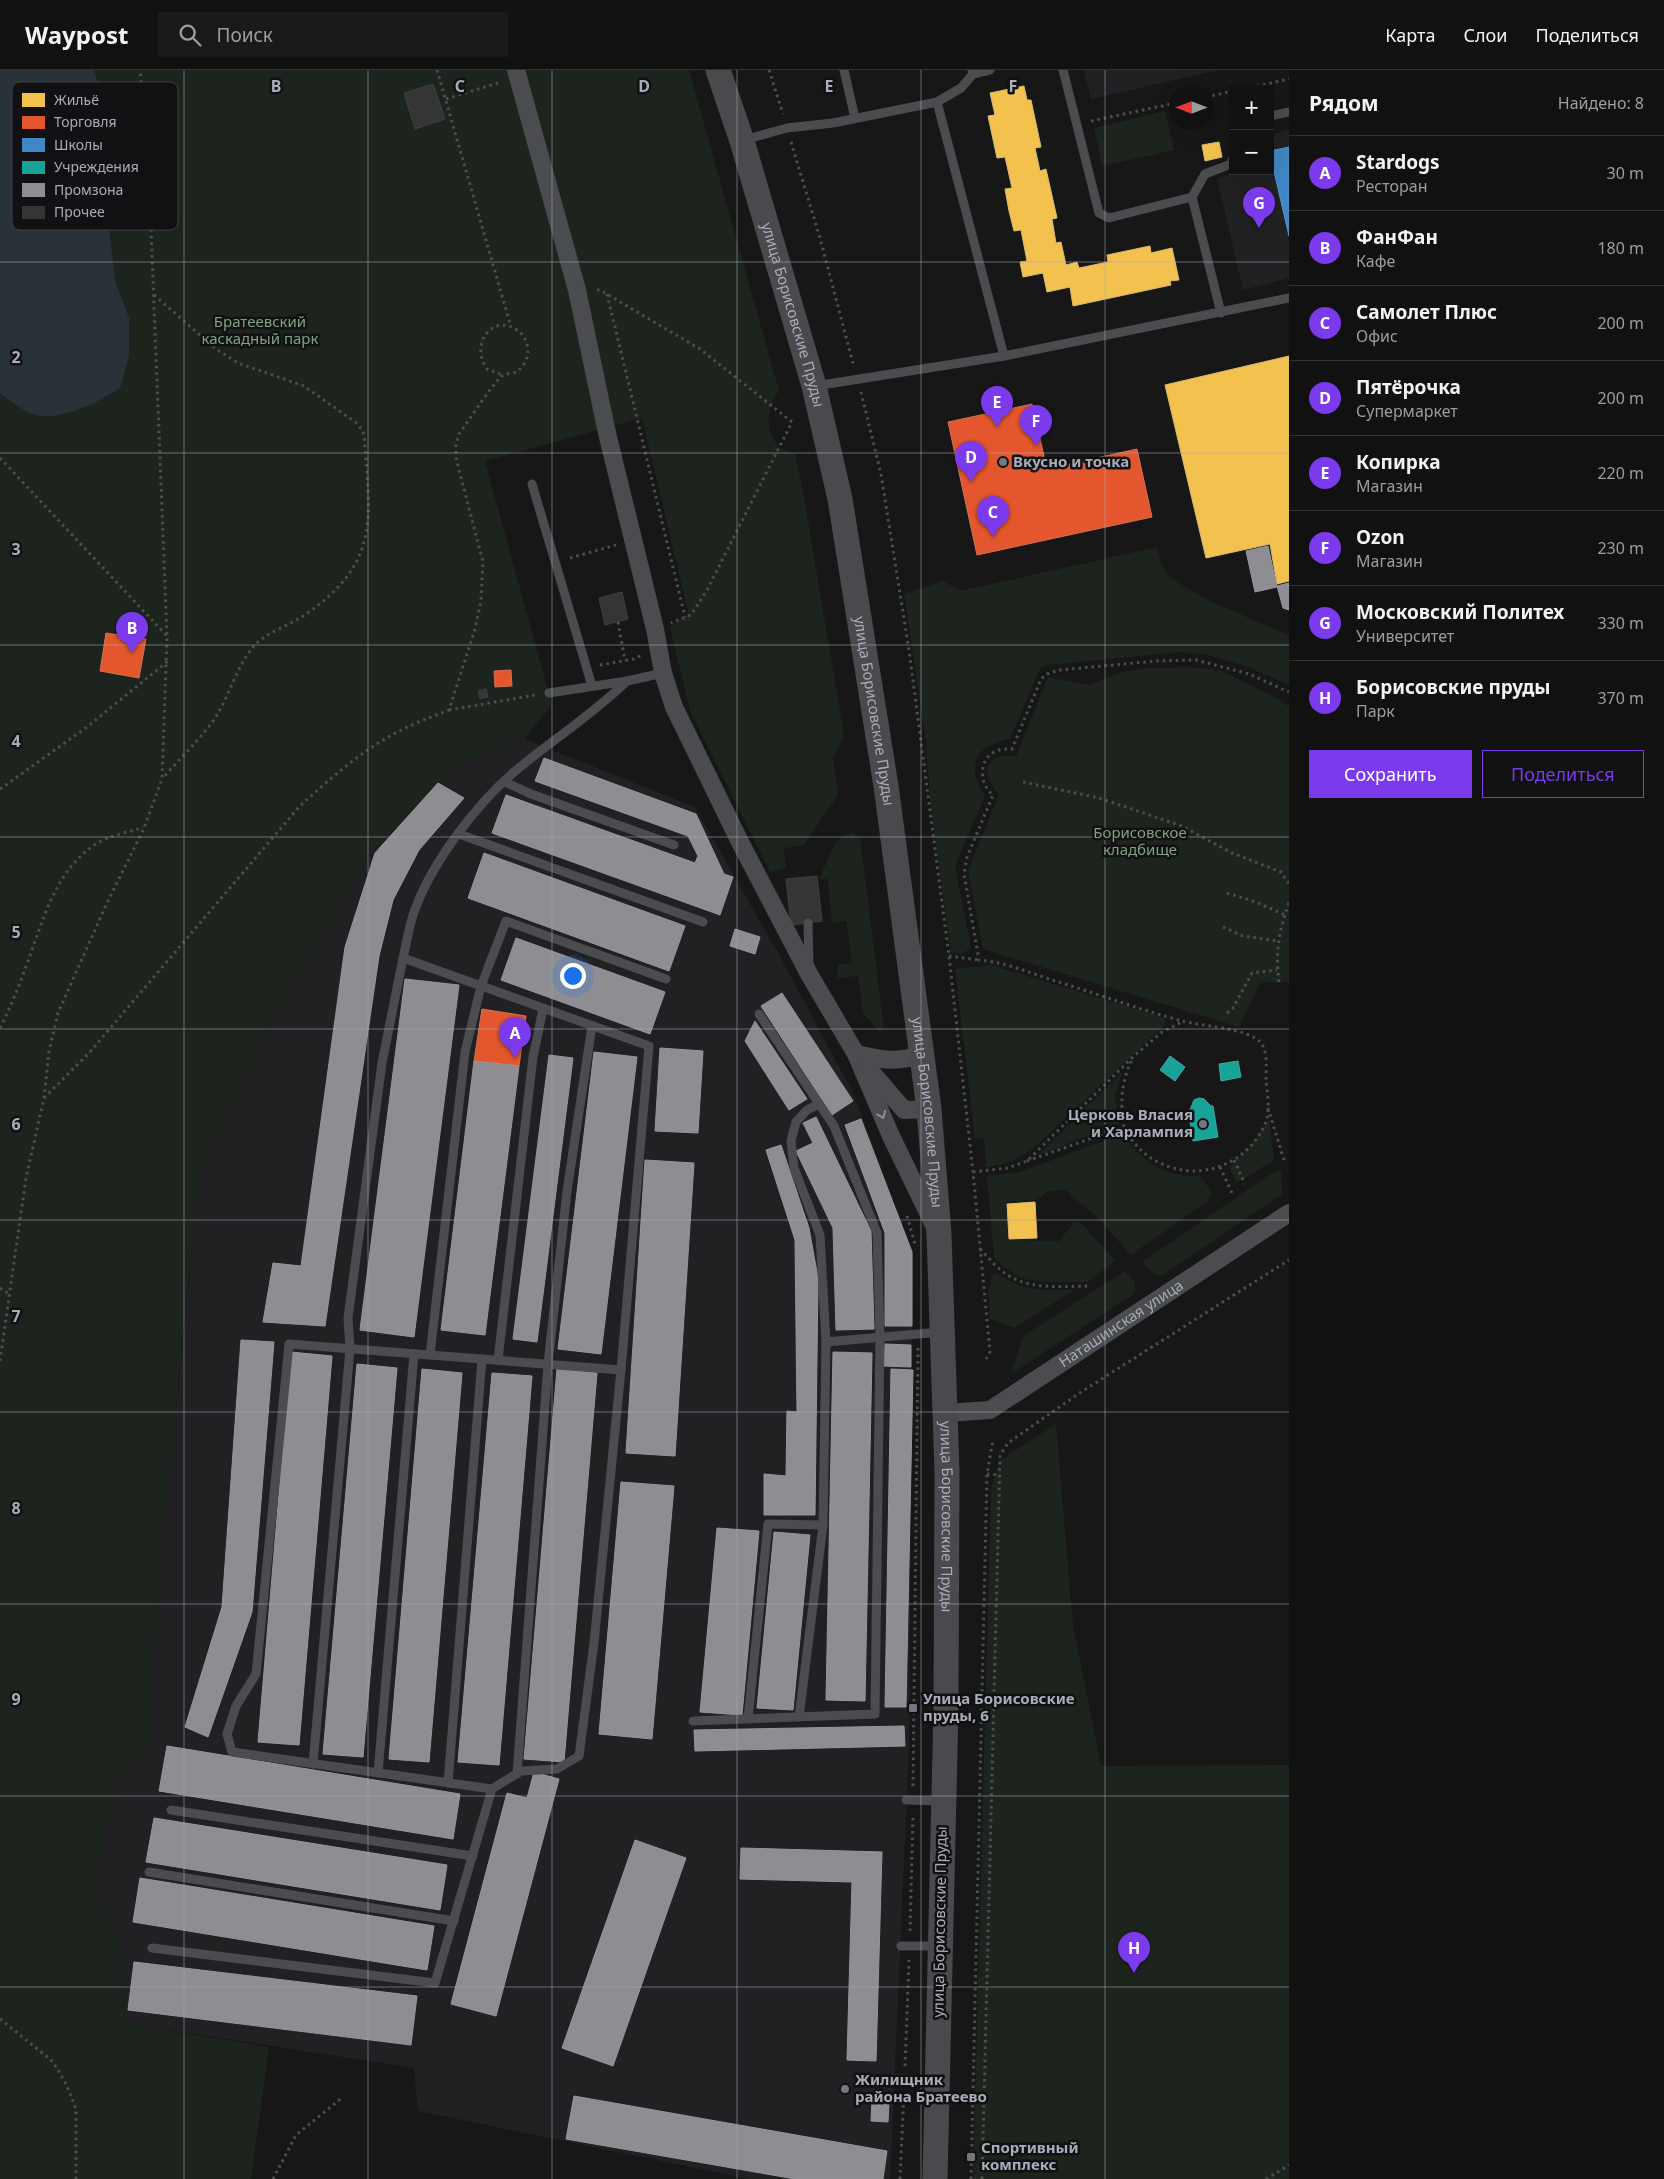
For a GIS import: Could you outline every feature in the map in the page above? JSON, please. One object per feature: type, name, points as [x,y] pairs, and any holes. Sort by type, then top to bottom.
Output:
[{"type":"main road","name":"улица Борисовские Пруды","points":[[718,70],[742,141],[814,386],[843,519],[886,786],[928,1108],[939,1234],[946,1413],[947,1511],[935,2179]]},
{"type":"street","points":[[518,74],[577,290],[607,433],[664,673],[674,707],[740,842],[809,974],[856,1054],[891,1136],[939,1234]]},
{"type":"street","points":[[856,1054],[892,1061],[901,1061],[922,1055]]},
{"type":"street","points":[[856,1054],[904,1110],[928,1108]]},
{"type":"street","name":"Наташинская улица","points":[[946,1413],[990,1410],[1289,1213]]},
{"type":"lane","points":[[844,70],[855,118]]},
{"type":"lane","points":[[742,141],[787,128],[855,118],[937,102],[961,88],[973,72],[990,70]]},
{"type":"lane","points":[[1063,70],[1099,213],[1109,218],[1192,197]]},
{"type":"lane","points":[[937,102],[1004,356]]},
{"type":"lane","points":[[1274,115],[1289,112]]},
{"type":"lane","points":[[1221,313],[1192,197],[1205,174],[1229,165]]},
{"type":"lane","points":[[814,386],[1004,356],[1289,298]]},
{"type":"lane","points":[[532,484],[592,686]]},
{"type":"lane","points":[[549,693],[627,681],[664,673]]},
{"type":"lane","points":[[313,1764],[350,1349],[348,1318],[380,1072],[415,907],[438,864],[479,808],[505,782],[550,743],[604,704],[627,681]]},
{"type":"lane","points":[[505,782],[531,794],[674,845]]},
{"type":"lane","points":[[459,834],[703,922]]},
{"type":"lane","points":[[430,1355],[465,1052],[481,986],[506,921],[666,979]]},
{"type":"lane","points":[[808,923],[809,974]]},
{"type":"lane","points":[[403,958],[649,1046],[621,1370],[594,1643],[579,1756],[557,1769],[521,1771],[492,1789],[232,1752],[227,1734],[236,1706],[256,1674],[289,1344],[621,1370]]},
{"type":"lane","points":[[498,1360],[532,1057],[543,1009]]},
{"type":"lane","points":[[693,1721],[875,1714],[880,1337],[877,1233],[834,1126],[760,1014]]},
{"type":"lane","points":[[517,1774],[548,1364],[567,1191],[592,1026]]},
{"type":"lane","points":[[799,1717],[823,1525],[826,1342],[820,1234],[794,1168],[791,1141],[796,1122],[807,1110],[819,1104]]},
{"type":"lane","points":[[826,1342],[943,1331]]},
{"type":"lane","points":[[378,1774],[414,1354]]},
{"type":"lane","points":[[448,1783],[482,1359]]},
{"type":"lane","points":[[748,1719],[768,1524],[823,1525]]},
{"type":"lane","points":[[152,1948],[435,1983],[492,1789]]},
{"type":"lane","points":[[910,1800],[943,1801]]},
{"type":"lane","points":[[171,1810],[473,1856]]},
{"type":"lane","points":[[149,1872],[454,1921]]},
{"type":"lane","points":[[905,1946],[940,1946]]},
{"type":"lane","points":[[894,2079],[937,2080]]},
{"type":"path","points":[[437,70],[511,327]]},
{"type":"path","points":[[769,70],[820,238],[858,378],[881,474],[910,650],[949,956],[973,1172],[990,1352],[984,1364]]},
{"type":"path","points":[[446,99],[518,74]]},
{"type":"path","points":[[1262,85],[1289,79]]},
{"type":"path","points":[[1214,95],[1229,92]]},
{"type":"path","points":[[1077,124],[1169,104]]},
{"type":"path","points":[[0,1361],[26,1178],[44,1098],[48,1051],[58,1013],[144,828],[162,779],[168,660],[151,230]]},
{"type":"path","points":[[577,290],[600,290],[700,349],[792,422],[707,590],[691,616],[655,629]]},
{"type":"path","points":[[154,294],[230,358],[238,363],[304,386],[358,424],[364,434],[369,520],[364,548],[353,569],[326,600],[297,622],[256,643],[242,662],[215,718],[162,779]]},
{"type":"path","points":[[607,294],[685,617]]},
{"type":"path","points":[[511,327],[518,330],[527,343],[527,359],[517,371],[502,375],[487,369],[480,354],[480,346],[483,338],[495,328],[511,327]]},
{"type":"path","points":[[449,710],[475,629],[481,601],[483,562],[456,458],[456,445],[459,434],[502,375]]},
{"type":"path","points":[[0,458],[167,637]]},
{"type":"path","points":[[569,558],[620,544]]},
{"type":"path","points":[[618,622],[625,660]]},
{"type":"path","points":[[0,789],[87,727],[168,660]]},
{"type":"path","points":[[979,960],[964,874],[967,857],[993,795],[983,780],[984,764],[995,751],[1012,749],[1041,679],[1047,674],[1060,670],[1116,664],[1196,660],[1249,674],[1289,692]]},
{"type":"path","points":[[44,1098],[89,1053],[299,806],[330,779],[388,736],[449,710],[549,693]]},
{"type":"path","points":[[1023,782],[1099,798],[1182,826],[1232,853],[1281,872],[1289,884]]},
{"type":"path","points":[[0,1028],[10,1009],[44,914],[55,890],[71,866],[82,854],[98,843],[119,834],[144,828]]},
{"type":"path","points":[[1227,893],[1256,902],[1285,915]]},
{"type":"path","points":[[1279,982],[1276,953],[1289,902]]},
{"type":"path","points":[[1223,927],[1243,936],[1278,941]]},
{"type":"path","points":[[949,956],[1011,966],[1183,1022],[1238,1032],[1254,1037],[1265,1050],[1268,1107],[1266,1123],[1259,1135],[1234,1160],[1220,1167],[1195,1171],[1164,1166],[1138,1149],[1124,1127],[1122,1087],[1134,1056]]},
{"type":"path","points":[[1227,1013],[1233,1008],[1252,973],[1277,970]]},
{"type":"path","points":[[1027,1161],[1134,1056],[1162,1032],[1183,1022]]},
{"type":"path","points":[[1268,1107],[1284,1160]]},
{"type":"path","points":[[973,1172],[1008,1168],[1124,1127]]},
{"type":"path","points":[[1234,1160],[1245,1184]]},
{"type":"path","points":[[1220,1167],[1232,1193]]},
{"type":"path","points":[[906,1215],[917,1251]]},
{"type":"path","points":[[980,1248],[1002,1271],[1022,1282],[1043,1286],[1091,1286]]},
{"type":"path","points":[[982,2179],[998,1475],[1000,1455],[1008,1443],[1086,1389],[1289,1260]]},
{"type":"path","points":[[0,1288],[9,1294]]},
{"type":"path","points":[[900,2179],[910,1800],[918,1333]]},
{"type":"path","points":[[970,2179],[987,1474],[993,1440]]},
{"type":"path","points":[[987,1474],[998,1475]]},
{"type":"path","points":[[0,2019],[40,2049],[57,2068],[64,2081],[76,2109],[76,2179]]},
{"type":"path","points":[[273,2179],[296,2135],[343,2097]]},
{"type":"path","points":[[1266,2179],[1289,2165]]},
{"type":"shaded area","points":[[0,70],[93,70],[98,82],[12,82],[12,230],[109,230],[115,281],[129,318],[129,356],[120,388],[92,404],[72,412],[51,416],[29,413],[0,393]]},
{"type":"shaded area","points":[[1084,70],[1219,70],[1091,99]]},
{"type":"shaded area","points":[[1289,129],[1289,278],[1243,290],[1217,178],[1229,174],[1274,175],[1274,134]]},
{"type":"shaded area","points":[[524,739],[695,807],[781,958],[854,1095],[913,1252],[909,1748],[890,2179],[749,2179],[418,2111],[414,2068],[123,2023],[122,1940],[91,1892],[119,1773],[149,1744],[157,1594],[200,1170],[277,1011],[367,859],[453,766]]},
{"type":"green space","name":"Братеевский каскадный парк","points":[[0,70],[689,70],[779,391],[770,409],[769,428],[777,444],[795,454],[803,491],[844,736],[833,757],[838,795],[803,846],[784,848],[786,868],[770,872],[690,711],[670,627],[688,612],[642,418],[485,461],[552,705],[524,739],[453,766],[367,859],[277,1011],[200,1170],[157,1594],[149,1744],[119,1773],[91,1892],[122,1940],[123,2023],[269,2047],[251,2179],[0,2179]]},
{"type":"green space","points":[[1165,111],[1174,150],[1102,166],[1094,128]]},
{"type":"green space","points":[[1157,547],[1164,569],[1172,578],[1185,587],[1221,606],[1289,635],[1289,685],[1248,667],[1208,655],[1181,652],[1047,665],[1040,669],[1010,739],[989,746],[977,758],[975,766],[976,775],[985,796],[955,866],[971,948],[962,954],[951,953],[930,799],[926,743],[904,594],[944,581],[960,591]]},
{"type":"green space","name":"Борисовское кладбище","points":[[1187,667],[1219,670],[1279,699],[1289,707],[1289,982],[1260,983],[1239,1027],[983,949],[968,871],[999,794],[988,778],[988,766],[1000,757],[1016,756],[1048,677],[1088,685],[1123,672],[1145,668]]},
{"type":"green space","points":[[852,833],[860,838],[884,1030],[879,1031],[863,1013],[858,976],[839,978],[837,976],[838,965],[852,963],[846,921],[832,923],[828,879],[819,879],[834,845],[841,836]]},
{"type":"green space","points":[[991,965],[1162,1017],[1166,1021],[1164,1026],[1038,1144],[1014,1160],[986,1167],[984,1138],[975,1139],[955,969]]},
{"type":"green space","points":[[1122,1072],[1115,1097],[1119,1124],[1037,1156]]},
{"type":"green space","points":[[1269,1118],[1274,1160],[1237,1183],[1229,1167],[1252,1144]]},
{"type":"green space","points":[[1122,1134],[1139,1153],[1155,1166],[1175,1174],[1200,1176],[1212,1192],[1209,1200],[1131,1255],[1097,1217],[1066,1190],[1048,1191],[1037,1200],[1006,1202],[1008,1240],[1059,1241],[1074,1222],[1080,1222],[1115,1261],[1088,1282],[1043,1282],[1024,1279],[1005,1268],[994,1257],[987,1176],[1020,1172]]},
{"type":"green space","points":[[1275,1171],[1281,1171],[1282,1194],[1163,1275],[1155,1275],[1142,1262]]},
{"type":"green space","points":[[1125,1271],[1135,1282],[1135,1293],[1011,1374],[1023,1336]]},
{"type":"green space","points":[[994,1272],[1005,1279],[1032,1288],[1074,1290],[1014,1328],[990,1319],[988,1291]]},
{"type":"green space","points":[[1056,1424],[1073,1626],[1101,1766],[1289,1765],[1289,2179],[973,2179],[991,1489],[999,1461]]},
{"type":"building: Жильё","points":[[1024,86],[1027,100],[1031,100],[1041,147],[1035,148],[1040,171],[1046,169],[1057,218],[1052,219],[1056,243],[1061,242],[1066,265],[1077,262],[1079,268],[1108,262],[1107,255],[1150,246],[1151,253],[1172,248],[1179,280],[1170,281],[1171,285],[1073,306],[1070,287],[1047,292],[1043,273],[1023,277],[1020,262],[1027,261],[1021,230],[1014,231],[1005,189],[1012,188],[1005,157],[997,158],[988,116],[995,115],[990,93]]},
{"type":"building: Жильё","points":[[1219,142],[1222,157],[1205,161],[1202,145]]},
{"type":"building: Жильё","points":[[1289,356],[1289,581],[1277,584],[1270,544],[1206,558],[1165,385]]},
{"type":"building: Жильё","points":[[1035,1202],[1037,1238],[1009,1239],[1007,1204]]},
{"type":"building: Торговля","points":[[1032,404],[1047,469],[1137,449],[1152,517],[977,555],[948,422]]},
{"type":"building: Торговля","points":[[106,633],[146,639],[139,678],[100,671]]},
{"type":"building: Торговля","points":[[511,670],[512,686],[495,687],[494,671]]},
{"type":"building: Торговля","points":[[482,1009],[526,1016],[519,1066],[474,1061]]},
{"type":"building: Школы","points":[[1289,147],[1289,236],[1274,171],[1274,150]]},
{"type":"building: Учреждения","points":[[1170,1056],[1185,1067],[1175,1081],[1160,1070]]},
{"type":"building: Учреждения","points":[[1238,1061],[1241,1077],[1221,1081],[1219,1064]]},
{"type":"building: Учреждения","name":"Церковь Власия и Харлампия","points":[[1204,1099],[1213,1106],[1218,1137],[1193,1141],[1188,1110],[1190,1110],[1194,1100]]},
{"type":"building: Промзона","points":[[1268,546],[1277,587],[1255,592],[1246,551]]},
{"type":"building: Промзона","points":[[1289,583],[1289,610],[1283,608],[1277,586]]},
{"type":"building: Промзона","points":[[544,758],[696,814],[724,874],[733,877],[720,915],[492,833],[506,795],[695,863],[698,856],[688,836],[535,781]]},
{"type":"building: Промзона","points":[[438,783],[464,798],[419,850],[393,900],[379,956],[325,1326],[263,1322],[273,1263],[301,1266],[345,947],[375,853]]},
{"type":"building: Промзона","points":[[484,853],[685,926],[669,971],[468,898]]},
{"type":"building: Промзона","points":[[735,929],[760,937],[755,954],[730,946]]},
{"type":"building: Промзона","points":[[516,938],[665,992],[650,1034],[501,980]]},
{"type":"building: Промзона","points":[[405,979],[459,985],[414,1337],[360,1330]]},
{"type":"building: Промзона","points":[[782,993],[853,1101],[832,1115],[761,1006]]},
{"type":"building: Промзона","points":[[755,1021],[807,1099],[789,1110],[745,1041]]},
{"type":"building: Промзона","points":[[660,1048],[703,1051],[698,1133],[655,1131]]},
{"type":"building: Промзона","points":[[594,1052],[637,1057],[601,1354],[558,1349]]},
{"type":"building: Промзона","points":[[549,1055],[573,1058],[537,1342],[513,1339]]},
{"type":"building: Промзона","points":[[474,1061],[519,1066],[485,1335],[441,1330]]},
{"type":"building: Промзона","points":[[816,1117],[871,1231],[874,1329],[836,1330],[833,1228],[796,1151],[813,1143],[803,1123]]},
{"type":"building: Промзона","points":[[861,1119],[912,1252],[912,1326],[885,1326],[885,1233],[845,1125]]},
{"type":"building: Промзона","points":[[781,1145],[809,1228],[818,1278],[815,1515],[764,1515],[764,1474],[786,1476],[787,1411],[797,1412],[795,1240],[766,1150]]},
{"type":"building: Промзона","points":[[645,1160],[694,1163],[675,1456],[626,1453]]},
{"type":"building: Промзона","points":[[241,1340],[274,1342],[252,1612],[208,1737],[185,1727],[222,1607]]},
{"type":"building: Промзона","points":[[885,1344],[911,1345],[911,1367],[884,1366]]},
{"type":"building: Промзона","points":[[291,1352],[332,1356],[299,1745],[258,1742]]},
{"type":"building: Промзона","points":[[833,1352],[872,1353],[865,1701],[826,1700]]},
{"type":"building: Промзона","points":[[357,1364],[397,1368],[363,1757],[323,1754]]},
{"type":"building: Промзона","points":[[422,1369],[462,1373],[429,1762],[389,1759]]},
{"type":"building: Промзона","points":[[557,1369],[597,1373],[564,1762],[524,1759]]},
{"type":"building: Промзона","points":[[891,1369],[913,1370],[906,1707],[885,1707]]},
{"type":"building: Промзона","points":[[492,1373],[532,1376],[499,1765],[458,1762]]},
{"type":"building: Промзона","points":[[621,1482],[674,1486],[652,1739],[599,1734]]},
{"type":"building: Промзона","points":[[717,1528],[759,1531],[742,1715],[700,1712]]},
{"type":"building: Промзона","points":[[774,1532],[810,1535],[793,1710],[757,1708]]},
{"type":"building: Промзона","points":[[904,1726],[905,1746],[695,1751],[694,1730]]},
{"type":"building: Промзона","points":[[167,1746],[460,1794],[453,1839],[159,1791]]},
{"type":"building: Промзона","points":[[534,1772],[559,1779],[496,2016],[451,2004],[507,1793],[527,1798]]},
{"type":"building: Промзона","points":[[154,1818],[447,1865],[440,1910],[146,1862]]},
{"type":"building: Промзона","points":[[635,1840],[686,1858],[613,2066],[562,2048]]},
{"type":"building: Промзона","points":[[741,1848],[882,1852],[876,2061],[847,2060],[852,1882],[740,1879]]},
{"type":"building: Промзона","points":[[140,1878],[434,1926],[427,1970],[133,1922]]},
{"type":"building: Промзона","points":[[134,1962],[417,1996],[411,2045],[128,2010]]},
{"type":"building: Промзона","points":[[574,2096],[887,2151],[883,2179],[795,2179],[566,2139]]},
{"type":"building: Промзона","points":[[872,2101],[889,2102],[888,2122],[871,2121]]},
{"type":"building: Прочее","points":[[433,84],[445,119],[415,129],[404,93]]},
{"type":"building: Прочее","points":[[622,592],[628,619],[605,625],[599,598]]},
{"type":"building: Прочее","points":[[486,689],[488,697],[480,699],[478,691]]},
{"type":"building: Прочее","points":[[817,876],[822,921],[791,925],[786,879]]},
{"type":"place","name":"Московский Политех","points":[[1259,228]]},
{"type":"place","name":"Копирка","points":[[997,427]]},
{"type":"place","name":"Ozon","points":[[1036,446]]},
{"type":"place","name":"Вкусно и точка","points":[[1003,462]]},
{"type":"place","name":"Пятёрочка","points":[[971,482]]},
{"type":"place","name":"Самолет Плюс","points":[[993,537]]},
{"type":"place","name":"ФанФан","points":[[132,653]]},
{"type":"place","name":"Stardogs","points":[[515,1058]]},
{"type":"place","name":"Церковь Власия и Харлампия","points":[[1203,1124]]},
{"type":"place","name":"Улица Борисовские пруды, 6","points":[[913,1708]]},
{"type":"place","name":"Борисовские пруды","points":[[1134,1973]]},
{"type":"place","name":"Жилищник района Братеево","points":[[845,2089]]},
{"type":"place","name":"Спортивный комплекс","points":[[971,2157]]}]
